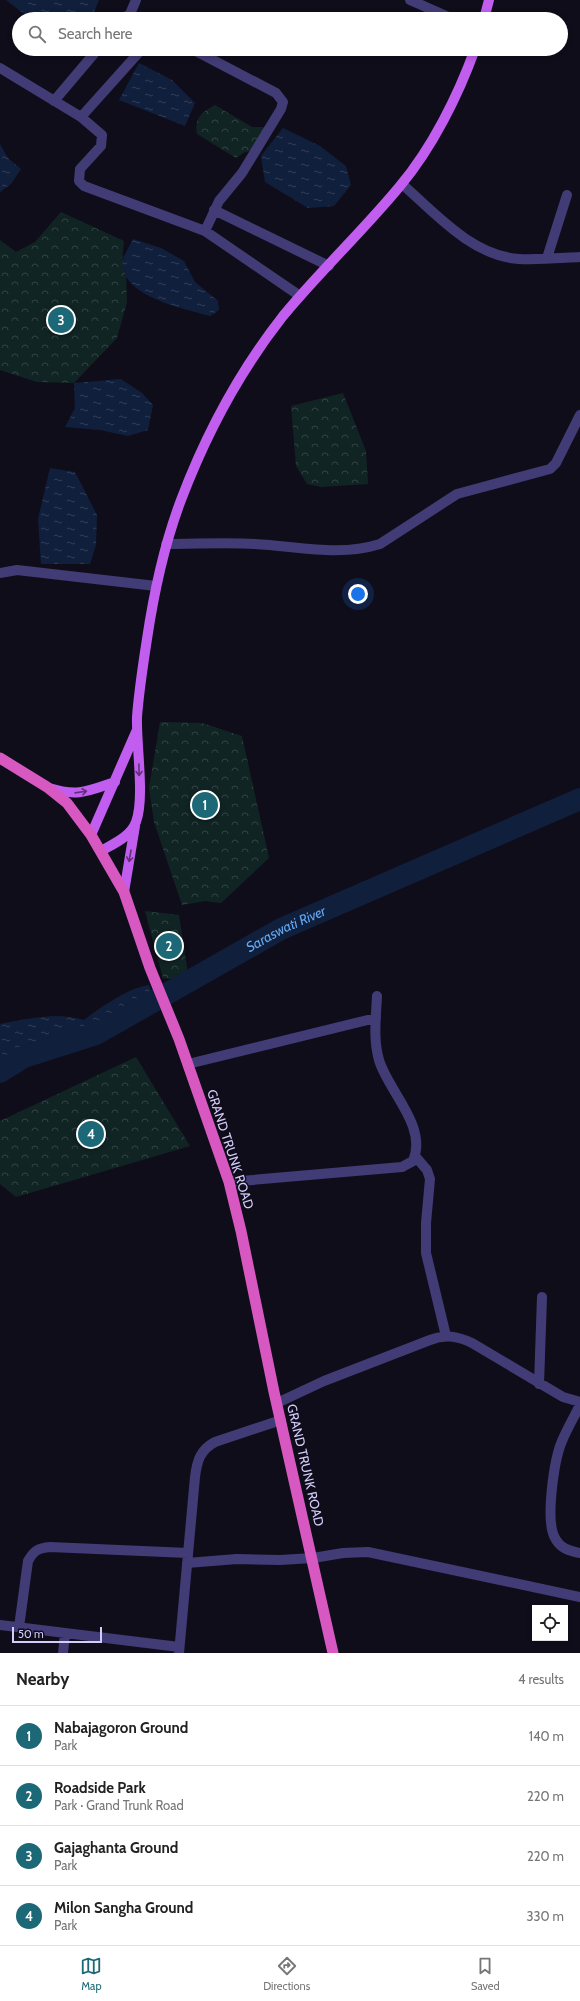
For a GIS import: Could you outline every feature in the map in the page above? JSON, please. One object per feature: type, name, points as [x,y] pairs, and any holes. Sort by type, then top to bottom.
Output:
[{"type":"highway","name":"GRAND TRUNK ROAD","points":[[0,758],[47,787],[67,803],[91,835],[124,892],[150,968],[179,1039],[229,1182],[241,1232],[276,1403],[313,1558],[333,1653]]},
{"type":"main road","points":[[486,12],[489,0]]},
{"type":"main road","points":[[124,892],[136,821],[139,786],[136,731],[139,688],[156,586],[166,544],[191,473],[225,404],[244,371],[300,296],[329,266],[402,184],[445,117],[457,94],[472,56]]},
{"type":"main road","points":[[91,835],[136,731]]},
{"type":"main road","points":[[47,787],[67,793],[79,793],[115,782]]},
{"type":"main road","points":[[101,851],[126,836],[136,821]]},
{"type":"street","points":[[129,12],[136,0]]},
{"type":"street","points":[[410,0],[437,12]]},
{"type":"street","points":[[54,101],[92,56]]},
{"type":"street","points":[[81,117],[136,56]]},
{"type":"street","points":[[205,56],[276,93],[283,102],[242,173],[223,194],[205,231]]},
{"type":"street","points":[[0,68],[81,117],[98,129],[103,140],[101,146],[80,169],[79,181],[84,186],[205,231],[300,296]]},
{"type":"street","points":[[402,184],[460,234],[486,250],[518,259],[580,257]]},
{"type":"street","points":[[548,258],[567,195]]},
{"type":"street","points":[[214,210],[329,266]]},
{"type":"street","points":[[166,544],[255,544],[334,551],[367,548],[380,544],[458,494],[550,469],[556,462],[580,416]]},
{"type":"street","points":[[0,573],[17,570],[156,586]]},
{"type":"street","points":[[229,1182],[402,1167],[409,1164],[415,1156],[417,1149],[410,1119],[379,1059],[375,1032],[377,996]]},
{"type":"street","points":[[188,1064],[376,1018]]},
{"type":"street","points":[[415,1156],[427,1170],[430,1179],[426,1223],[426,1253],[446,1336]]},
{"type":"street","points":[[539,1384],[542,1297]]},
{"type":"street","points":[[276,1403],[353,1370],[430,1340],[446,1336],[459,1337],[472,1343],[539,1384],[563,1397],[580,1402]]},
{"type":"street","points":[[580,1405],[562,1442],[558,1455],[550,1516],[551,1528],[557,1542],[565,1549],[580,1553]]},
{"type":"street","points":[[0,1625],[19,1626],[179,1650],[197,1464],[205,1447],[281,1420]]},
{"type":"street","points":[[19,1626],[28,1561],[32,1553],[39,1548],[50,1547],[188,1553]]},
{"type":"street","points":[[187,1563],[237,1559],[280,1560],[313,1558],[343,1553],[368,1552],[580,1597]]},
{"type":"street","points":[[63,1653],[65,1633]]},
{"type":"green space","points":[[215,105],[252,127],[271,127],[258,150],[245,152],[236,158],[197,134],[196,128],[200,116],[206,110]]},
{"type":"green space","points":[[61,212],[124,241],[122,260],[126,277],[127,302],[117,338],[74,383],[37,382],[0,370],[0,240],[16,252],[35,242]]},
{"type":"green space","points":[[343,393],[366,451],[368,484],[321,487],[307,484],[296,466],[291,406]]},
{"type":"green space","points":[[160,722],[202,723],[242,736],[269,858],[221,903],[205,901],[182,905],[154,822],[149,788]]},
{"type":"green space","points":[[145,911],[179,915],[189,981],[163,978]]},
{"type":"green space","points":[[136,1057],[190,1146],[16,1197],[0,1184],[0,1121]]},
{"type":"water","points":[[6,0],[99,0],[94,12],[22,12]]},
{"type":"water","points":[[139,63],[172,80],[195,103],[185,126],[119,100]]},
{"type":"water","points":[[283,128],[320,146],[346,166],[351,185],[334,206],[308,208],[265,182],[261,156]]},
{"type":"water","points":[[0,144],[8,158],[21,169],[11,184],[0,192]]},
{"type":"water","points":[[133,239],[161,248],[184,261],[195,282],[218,301],[219,310],[210,316],[188,310],[164,303],[142,292],[134,286],[126,276],[122,260]]},
{"type":"water","points":[[121,379],[142,393],[153,405],[148,430],[128,436],[100,430],[65,427],[75,408],[74,383]]},
{"type":"water","points":[[50,468],[75,472],[97,515],[96,545],[90,564],[41,564],[38,519]]},
{"type":"water","points":[[149,985],[155,1000],[96,1034],[24,1057],[0,1062],[0,1024],[31,1018],[53,1016],[84,1020],[106,1004],[124,994]]},
{"type":"waterway","name":"Saraswati River","points":[[0,1072],[24,1057],[96,1034],[281,929],[580,799]]},
{"type":"place","name":"Gajaghanta Ground","points":[[61,320]]},
{"type":"place","name":"Nabajagoron Ground","points":[[205,805]]},
{"type":"place","name":"Roadside Park","points":[[169,946]]},
{"type":"place","name":"Milon Sangha Ground","points":[[91,1134]]}]
